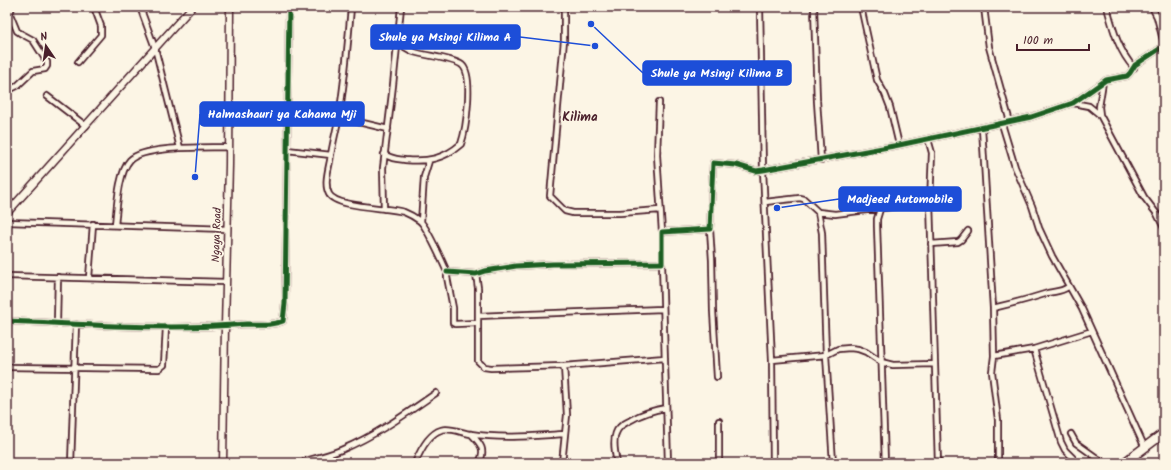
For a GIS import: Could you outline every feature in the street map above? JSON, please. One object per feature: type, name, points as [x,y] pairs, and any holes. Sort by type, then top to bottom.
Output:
[{"type":"highway","points":[[1125,463],[1164,433]]},
{"type":"street","points":[[7,18],[12,7]]},
{"type":"street","points":[[78,62],[101,35],[101,26],[94,7]]},
{"type":"street","points":[[140,7],[154,48],[180,148]]},
{"type":"street","points":[[7,213],[192,7]]},
{"type":"street","name":"Ngaya Road","points":[[223,463],[224,326],[230,147],[230,7]]},
{"type":"street","points":[[7,321],[166,327],[273,324],[282,320],[285,303],[289,7]]},
{"type":"street","points":[[351,7],[339,115],[330,155],[327,184],[328,193],[332,198],[364,207],[404,212],[421,222]]},
{"type":"street","points":[[384,209],[382,185],[384,154],[401,7]]},
{"type":"street","points":[[564,7],[564,40],[550,196],[565,211],[573,213],[620,213],[660,210]]},
{"type":"street","points":[[760,7],[764,202],[772,360],[773,463]]},
{"type":"street","points":[[814,7],[816,101],[821,160]]},
{"type":"street","points":[[861,7],[877,80],[889,103],[899,145]]},
{"type":"street","points":[[984,7],[989,47],[1010,122]]},
{"type":"street","points":[[1107,7],[1117,43],[1134,68]]},
{"type":"street","points":[[717,377],[710,229],[713,164],[736,165],[756,171],[763,170],[1002,124],[1031,117],[1073,103],[1103,82],[1110,79],[1123,78],[1130,73],[1135,65],[1164,45],[1157,17],[1152,7]]},
{"type":"street","points":[[7,91],[23,82],[33,71],[45,68],[47,66],[47,62],[33,40],[17,31],[10,14]]},
{"type":"street","points":[[384,154],[390,158],[399,160],[429,161],[444,156],[461,144],[468,104],[466,71],[463,65],[414,52],[398,43]]},
{"type":"street","points":[[1103,82],[1099,107],[1100,115],[1144,197],[1157,214],[1164,228]]},
{"type":"street","points":[[47,96],[86,126]]},
{"type":"street","points":[[659,102],[657,155],[662,232],[668,463]]},
{"type":"street","points":[[1073,103],[1089,106],[1100,115]]},
{"type":"street","points":[[339,115],[350,120],[388,129]]},
{"type":"street","points":[[1002,124],[1015,167],[1039,228],[1068,287],[1082,309],[1145,448]]},
{"type":"street","points":[[982,128],[993,308],[994,356],[992,372],[998,420],[998,463]]},
{"type":"street","points":[[928,139],[932,153],[930,202],[938,463]]},
{"type":"street","points":[[115,225],[122,178],[130,160],[137,155],[160,150],[180,148],[230,147]]},
{"type":"street","points":[[287,150],[330,155]]},
{"type":"street","points":[[429,161],[424,177],[421,222],[447,272],[453,308],[453,323],[478,323]]},
{"type":"street","points":[[764,202],[800,198],[804,199],[818,212],[835,214],[930,202]]},
{"type":"street","points":[[880,209],[877,219],[877,226],[885,463]]},
{"type":"street","points":[[818,212],[822,233],[826,355],[833,463]]},
{"type":"street","points":[[7,222],[227,229]]},
{"type":"street","points":[[89,278],[92,224]]},
{"type":"street","points":[[662,232],[710,229]]},
{"type":"street","points":[[932,244],[958,242],[968,231]]},
{"type":"street","points":[[447,272],[476,274],[516,266],[553,264],[662,263]]},
{"type":"street","points":[[476,274],[478,288],[478,361],[484,367],[564,366],[665,358]]},
{"type":"street","points":[[7,276],[226,282]]},
{"type":"street","points":[[57,323],[58,277]]},
{"type":"street","points":[[993,308],[1058,292],[1068,287]]},
{"type":"street","points":[[478,316],[663,309]]},
{"type":"street","points":[[71,463],[76,324]]},
{"type":"street","points":[[7,367],[159,369],[164,365],[166,327]]},
{"type":"street","points":[[994,356],[1034,349],[1092,331]]},
{"type":"street","points":[[772,360],[826,355],[838,349],[850,348],[869,353],[881,362],[900,365],[935,364]]},
{"type":"street","points":[[1034,349],[1061,442],[1065,450],[1073,458]]},
{"type":"street","points":[[562,463],[567,415],[564,366]]},
{"type":"street","points":[[297,463],[329,454],[362,440],[404,416],[436,393]]},
{"type":"street","points":[[617,463],[614,449],[615,436],[619,428],[642,414],[652,410],[666,408]]},
{"type":"street","points":[[719,421],[719,463]]},
{"type":"street","points":[[415,463],[419,453],[428,440],[439,430],[444,429],[496,437],[564,434]]},
{"type":"street","points":[[471,434],[482,447],[483,455],[479,463]]},
{"type":"street","points":[[1071,434],[1076,443],[1104,463]]},
{"type":"cycle path","points":[[7,321],[157,327],[274,324],[283,321],[285,303],[289,7]]},
{"type":"cycle path","points":[[447,272],[476,274],[516,266],[553,264],[662,263],[662,232],[710,229],[713,163],[736,165],[756,171],[763,170],[899,145],[1031,117],[1073,103],[1106,80],[1127,76],[1135,65],[1164,46]]},
{"type":"place","name":"Shule ya Msingi Kilima B","points":[[591,24]]},
{"type":"place","name":"Shule ya Msingi Kilima A","points":[[595,46]]},
{"type":"place","name":"Halmashauri ya Kahama Mji","points":[[195,177]]},
{"type":"place","name":"Madjeed Automobile","points":[[777,208]]},
{"type":"district","name":"Kilima","points":[[580,117]]}]
